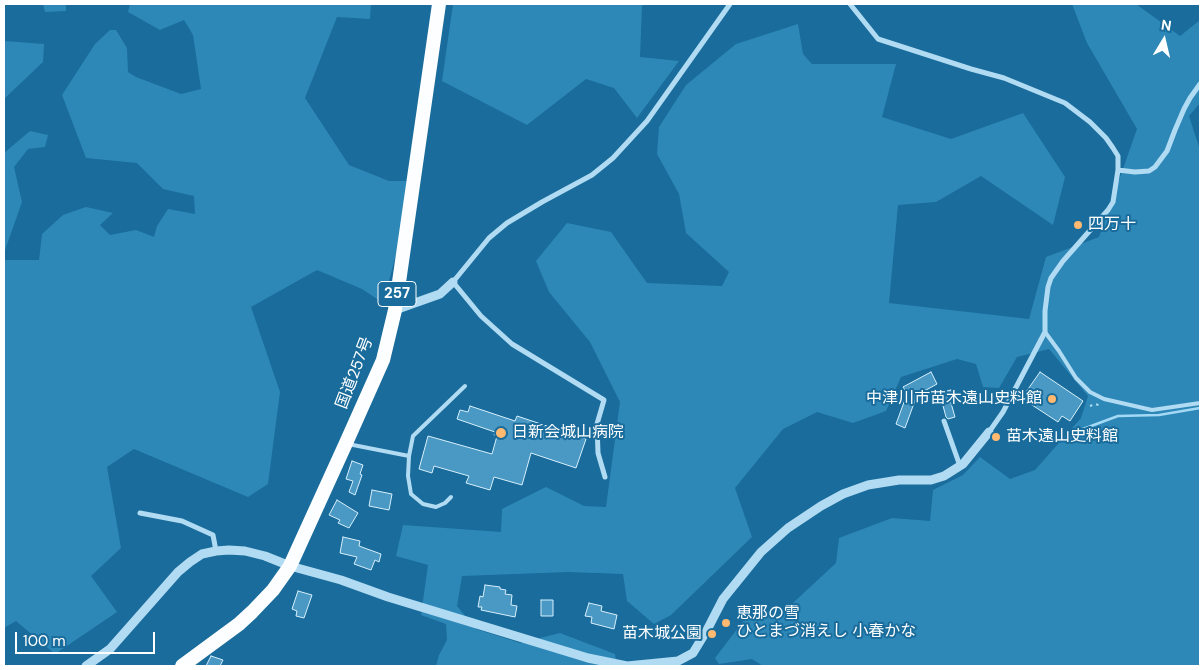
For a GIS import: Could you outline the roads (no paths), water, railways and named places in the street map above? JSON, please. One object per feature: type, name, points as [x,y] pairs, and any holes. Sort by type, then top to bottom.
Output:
[{"type":"highway","name":"国道257号","points":[[185,665],[252,612],[273,590],[290,566],[382,360],[395,310],[438,4]]},
{"type":"street","points":[[395,310],[440,294],[453,282],[489,238],[507,223],[592,175],[614,158],[647,121],[730,4]]},
{"type":"street","points":[[86,666],[110,649],[178,572],[190,562],[202,554],[229,550],[245,551],[265,556],[290,566],[341,580],[388,598],[588,658],[627,666],[682,663],[693,653],[723,599],[761,552],[788,528],[843,494],[868,485],[899,480],[931,480],[944,476],[960,466],[989,432],[1003,412],[1045,332],[1048,287],[1052,278],[1062,261],[1113,202],[1118,170],[1118,156],[1106,138],[1090,122],[1065,103],[1004,78],[878,39],[850,4]]},
{"type":"street","points":[[1118,170],[1149,171],[1155,167],[1167,151],[1184,109],[1200,84]]},
{"type":"street","points":[[453,282],[480,316],[512,344],[604,400],[597,424],[597,434],[598,453],[605,477]]},
{"type":"street","points":[[944,422],[960,466]]},
{"type":"street","points":[[140,513],[182,521],[212,535],[216,551]]},
{"type":"lane","points":[[1045,332],[1076,378],[1090,392],[1104,399],[1152,410],[1200,403]]},
{"type":"lane","points":[[451,497],[445,503],[436,507],[423,504],[411,494],[408,476],[409,456],[413,436],[465,386]]},
{"type":"lane","points":[[346,443],[409,456]]},
{"type":"waterway","points":[[1075,432],[1118,416],[1159,415],[1200,408]]},
{"type":"place","name":"四万十","points":[[1078,225]]},
{"type":"place","name":"中津川市苗木遠山史料館","points":[[1052,399]]},
{"type":"place","name":"日新会城山病院","points":[[501,433]]},
{"type":"place","name":"苗木遠山史料館","points":[[996,437]]},
{"type":"place","name":"恵那の雪 ひとまづ消えし 小春かな","points":[[726,623]]},
{"type":"place","name":"苗木城公園","points":[[712,634]]}]
